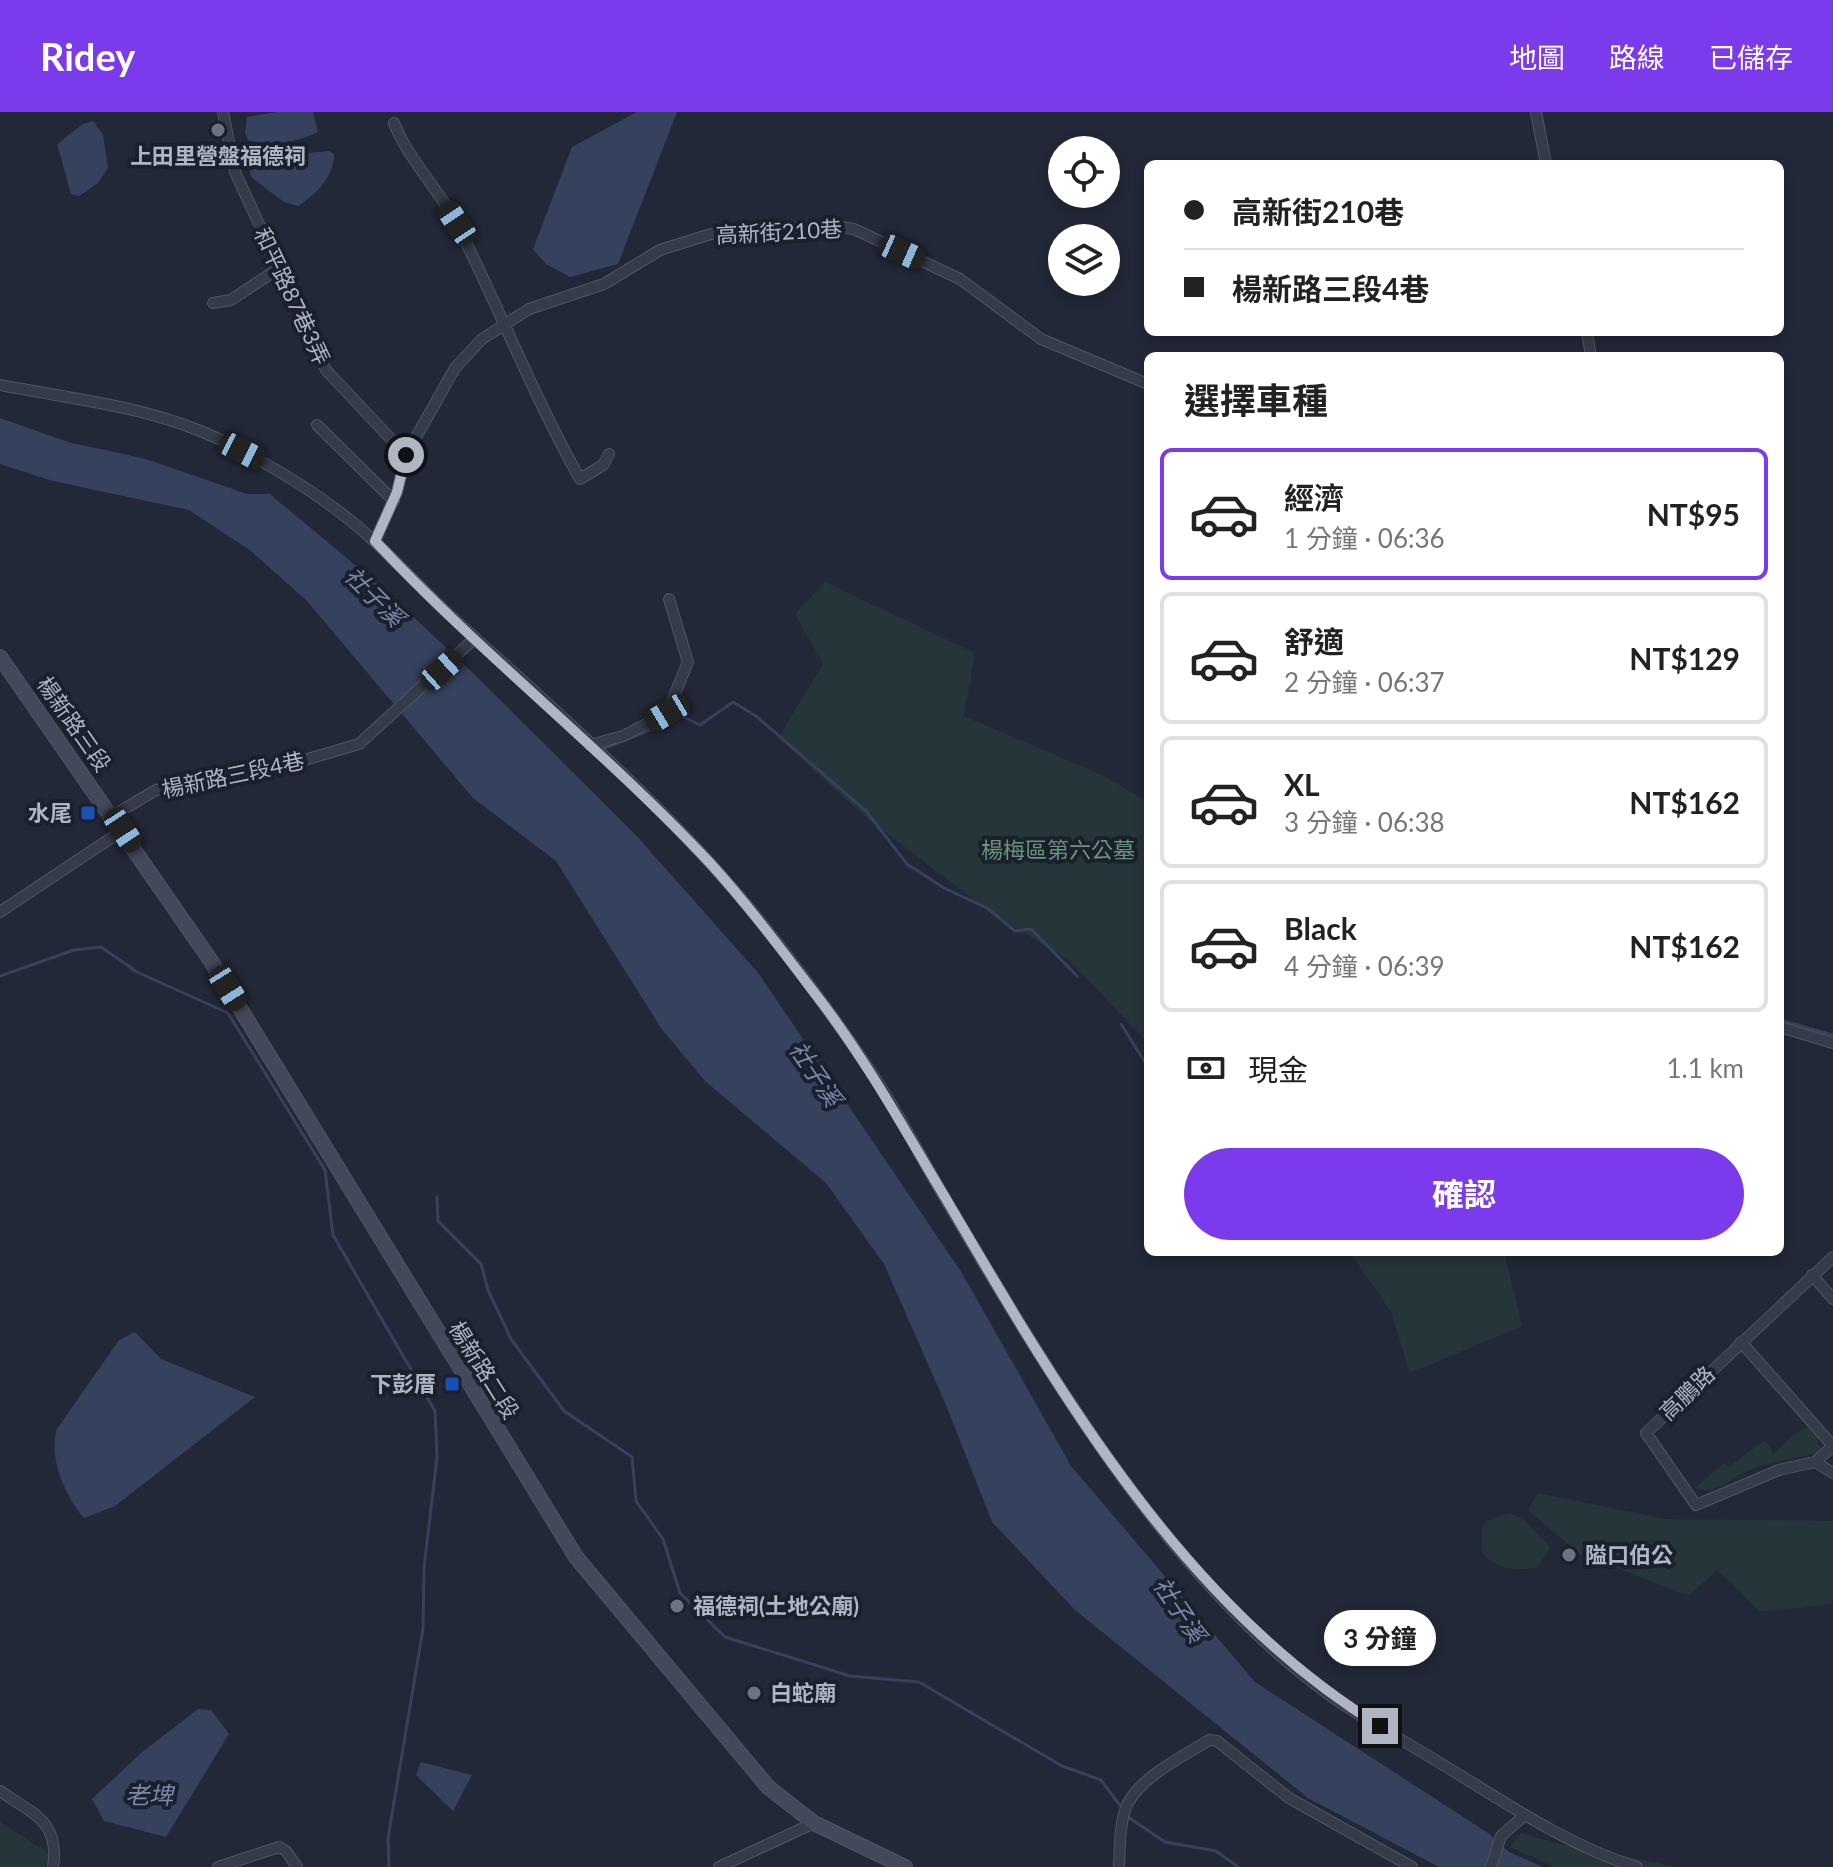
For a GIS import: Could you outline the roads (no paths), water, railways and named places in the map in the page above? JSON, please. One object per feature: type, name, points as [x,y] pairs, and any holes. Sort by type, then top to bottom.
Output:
[{"type":"main road","name":"楊新路三段","points":[[0,657],[112,816]]},
{"type":"main road","name":"楊新路二段","points":[[112,816],[262,1042],[556,1529],[768,1787],[814,1823],[905,1867]]},
{"type":"street","name":"和平路87巷3弄","points":[[223,112],[235,172],[326,370],[406,455]]},
{"type":"street","points":[[1536,112],[1545,160]]},
{"type":"street","points":[[394,123],[401,142],[457,223],[553,431],[580,479],[603,465],[609,454]]},
{"type":"street","name":"高新街210巷","points":[[375,541],[394,501],[406,455],[455,368],[482,339],[529,309],[604,284],[660,250],[711,234],[839,225],[960,279],[1041,339],[1144,382]]},
{"type":"street","points":[[213,303],[231,300],[279,268]]},
{"type":"street","points":[[0,385],[100,400],[160,416],[215,437],[269,465],[339,511],[375,541],[711,864],[824,1005],[911,1136],[1035,1349],[1135,1492],[1192,1564],[1261,1637],[1328,1694],[1525,1815],[1609,1858],[1637,1867]]},
{"type":"street","points":[[317,425],[394,501]]},
{"type":"street","points":[[590,745],[623,736],[667,713],[688,662],[669,599]]},
{"type":"street","name":"楊新路三段4巷","points":[[112,816],[156,790],[294,763],[359,744],[475,638]]},
{"type":"street","points":[[0,912],[123,830]]},
{"type":"street","points":[[1784,1028],[1833,1043]]},
{"type":"street","name":"高鵬路","points":[[1833,1257],[1646,1433],[1696,1505],[1779,1470],[1815,1462],[1833,1446]]},
{"type":"street","points":[[1812,1275],[1833,1299]]},
{"type":"street","points":[[1741,1342],[1833,1446]]},
{"type":"street","points":[[1815,1462],[1833,1473]]},
{"type":"street","points":[[1119,1867],[1121,1836],[1129,1802],[1162,1770],[1209,1740],[1217,1741],[1289,1798],[1412,1867]]},
{"type":"street","points":[[0,1791],[47,1824],[56,1849],[53,1867]]},
{"type":"street","points":[[1491,1867],[1501,1836],[1525,1815]]},
{"type":"street","points":[[719,1867],[814,1823]]},
{"type":"street","points":[[218,1867],[279,1847],[286,1851],[297,1867]]},
{"type":"water","points":[[277,112],[313,112],[318,132],[284,142],[248,140],[245,133],[247,117]]},
{"type":"water","points":[[637,112],[677,112],[618,264],[570,277],[546,264],[533,249],[572,147]]},
{"type":"water","points":[[93,121],[103,135],[108,168],[98,183],[79,196],[71,194],[57,144],[83,124]]},
{"type":"water","points":[[329,151],[334,154],[331,170],[317,191],[298,206],[284,202],[251,177],[248,159]]},
{"type":"water","points":[[0,418],[68,442],[146,459],[247,494],[270,494],[385,590],[634,833],[759,974],[962,1273],[1071,1466],[1255,1682],[1488,1833],[1509,1852],[1543,1867],[1439,1867],[1308,1798],[1075,1610],[992,1522],[946,1405],[884,1264],[826,1183],[705,1081],[661,1028],[556,861],[473,798],[307,601],[251,551],[189,510],[53,481],[0,464]]},
{"type":"water","points":[[135,1332],[161,1359],[255,1397],[115,1506],[84,1518],[70,1499],[60,1476],[55,1452],[57,1429],[119,1340]]},
{"type":"water","name":"老埤","points":[[198,1709],[211,1710],[229,1734],[166,1837],[104,1821],[92,1799],[141,1753]]},
{"type":"water","points":[[421,1762],[472,1775],[453,1811],[416,1775]]},
{"type":"waterway","points":[[605,748],[665,724],[675,713],[700,725],[733,702],[756,716],[866,811],[907,864],[944,888],[987,908],[1015,931],[1031,929],[1077,976]]},
{"type":"waterway","points":[[0,976],[74,950],[101,947],[137,972],[228,1013],[325,1170],[333,1235],[435,1411],[437,1457],[424,1568],[423,1629],[388,1838],[389,1867]]},
{"type":"waterway","points":[[1784,1021],[1833,1035]]},
{"type":"waterway","points":[[1121,1024],[1144,1061]]},
{"type":"waterway","name":"社子溪","points":[[437,1197],[438,1221],[481,1264],[488,1290],[511,1339],[564,1411],[632,1457],[636,1501],[663,1539],[680,1593],[725,1637],[850,1676],[919,1682],[1062,1766],[1101,1780],[1121,1807]]},
{"type":"waterway","name":"社子溪","points":[[1128,1817],[1165,1842],[1216,1851],[1238,1867]]},
{"type":"place","name":"上田里營盤福德祠","points":[[218,130]]},
{"type":"place","name":"水尾","points":[[88,813]]},
{"type":"place","name":"下彭厝","points":[[452,1384]]},
{"type":"place","name":"隘口伯公","points":[[1569,1555]]},
{"type":"place","name":"福德祠(土地公廟)","points":[[677,1606]]},
{"type":"place","name":"白蛇廟","points":[[754,1693]]},
{"type":"park label","name":"楊梅區第六公墓","points":[[1058,850]]}]
